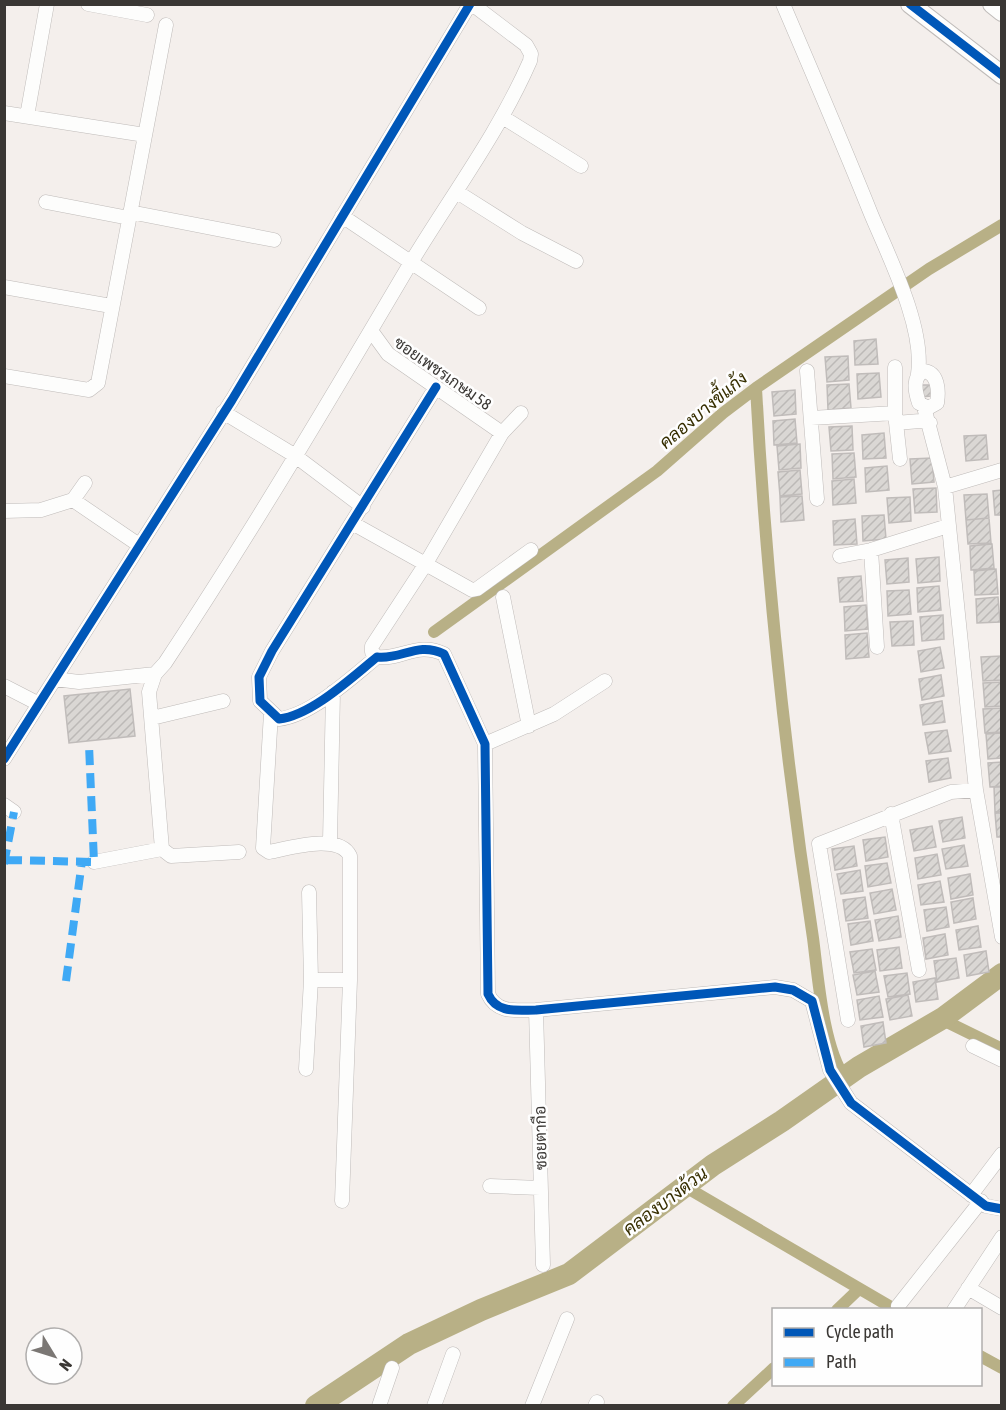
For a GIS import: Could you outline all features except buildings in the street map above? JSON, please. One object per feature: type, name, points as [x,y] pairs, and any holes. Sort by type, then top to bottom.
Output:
[{"type":"main road","points":[[910,4],[1002,75]]},
{"type":"main road","points":[[992,4],[1002,12]]},
{"type":"street","points":[[27,116],[47,4]]},
{"type":"street","points":[[88,4],[147,15]]},
{"type":"street","points":[[4,759],[223,412],[471,4]]},
{"type":"street","name":"ซอยเพชรเกษม 58","points":[[154,674],[165,663],[225,572],[411,264],[504,118],[531,54],[526,45],[471,4]]},
{"type":"street","points":[[783,4],[889,258],[911,318],[924,373]]},
{"type":"street","points":[[4,376],[89,390],[98,383],[166,25]]},
{"type":"street","points":[[4,113],[145,135]]},
{"type":"street","points":[[504,118],[580,166]]},
{"type":"street","points":[[457,192],[522,233],[576,261]]},
{"type":"street","points":[[46,202],[274,240]]},
{"type":"street","points":[[342,216],[479,308]]},
{"type":"street","points":[[4,287],[111,306]]},
{"type":"street","name":"ซอยเพชรเกษม 58","points":[[372,332],[388,354],[502,433]]},
{"type":"street","points":[[895,367],[900,459]]},
{"type":"street","points":[[807,371],[817,498]]},
{"type":"street","points":[[924,373],[915,380],[917,400],[929,414],[945,487],[976,790],[1002,937]]},
{"type":"street","points":[[811,418],[896,418],[920,421],[929,414],[938,396],[935,377],[924,373]]},
{"type":"street","points":[[436,387],[272,651],[259,678],[260,701],[279,719],[288,718],[333,693],[377,657],[433,649],[444,654],[485,744],[488,994],[492,1003],[501,1010],[536,1010],[775,987],[804,994],[816,1009],[830,1070],[851,1103],[976,1198],[1002,1209]]},
{"type":"street","points":[[223,412],[294,455],[363,507]]},
{"type":"street","points":[[377,657],[372,652],[372,646],[425,565],[502,433],[521,413]]},
{"type":"street","points":[[945,487],[1002,470]]},
{"type":"street","points":[[4,511],[41,510],[73,500],[85,483]]},
{"type":"street","points":[[73,500],[139,545]]},
{"type":"street","points":[[352,523],[472,590],[477,589],[531,550]]},
{"type":"street","points":[[840,556],[871,550],[948,526]]},
{"type":"street","points":[[871,550],[877,647]]},
{"type":"street","points":[[503,597],[529,726]]},
{"type":"street","points":[[55,679],[79,682],[154,674],[149,693],[162,849],[171,856],[239,852]]},
{"type":"street","points":[[485,744],[554,714],[604,681]]},
{"type":"street","points":[[4,687],[39,704]]},
{"type":"street","points":[[330,842],[333,693]]},
{"type":"street","points":[[152,718],[223,701]]},
{"type":"street","points":[[271,713],[263,848],[269,852],[330,842],[346,850],[350,856],[350,980],[342,1201]]},
{"type":"street","points":[[848,1020],[819,844],[951,792],[976,790]]},
{"type":"street","points":[[891,814],[919,970]]},
{"type":"street","points":[[94,862],[162,849]]},
{"type":"street","points":[[306,1069],[311,980],[309,892]]},
{"type":"street","points":[[311,980],[350,980]]},
{"type":"street","name":"ซอยตากือ","points":[[536,1010],[543,1265]]},
{"type":"street","points":[[973,1046],[1002,1060]]},
{"type":"street","points":[[898,1306],[976,1198],[1002,1154]]},
{"type":"street","points":[[490,1186],[540,1188]]},
{"type":"street","points":[[955,1308],[1002,1237]]},
{"type":"street","points":[[968,1288],[1002,1308]]},
{"type":"street","points":[[532,1406],[567,1319]]},
{"type":"street","points":[[434,1406],[453,1354]]},
{"type":"street","points":[[379,1406],[392,1368]]},
{"type":"waterway","name":"คลองบางขี้แก้ง","points":[[434,632],[657,471],[723,413],[756,388],[929,269],[1002,225]]},
{"type":"waterway","points":[[756,388],[765,526],[785,733],[823,1011],[831,1049],[845,1078]]},
{"type":"waterway","name":"คลองบางด้วน","points":[[316,1406],[409,1344],[481,1310],[569,1274],[713,1165],[782,1121],[859,1067],[943,1018],[1002,974]]},
{"type":"waterway","points":[[941,1019],[1002,1049]]},
{"type":"waterway","points":[[684,1186],[893,1308]]},
{"type":"waterway","points":[[839,1308],[859,1289]]},
{"type":"waterway","points":[[982,1357],[1002,1368]]},
{"type":"waterway","points":[[733,1406],[772,1370]]},
{"type":"marked path","points":[[7,860],[94,862],[89,745]]},
{"type":"marked path","points":[[4,864],[14,812]]},
{"type":"marked path","points":[[66,981],[82,861]]},
{"type":"cycle path","points":[[4,759],[232,400],[470,4]]},
{"type":"cycle path","points":[[910,4],[1002,75]]},
{"type":"cycle path","points":[[436,387],[272,651],[259,677],[260,701],[279,719],[292,716],[305,711],[331,694],[377,657],[426,649],[444,654],[485,744],[488,994],[497,1005],[515,1010],[536,1010],[775,987],[793,990],[812,1001],[830,1070],[851,1103],[986,1206],[1002,1209]]}]
